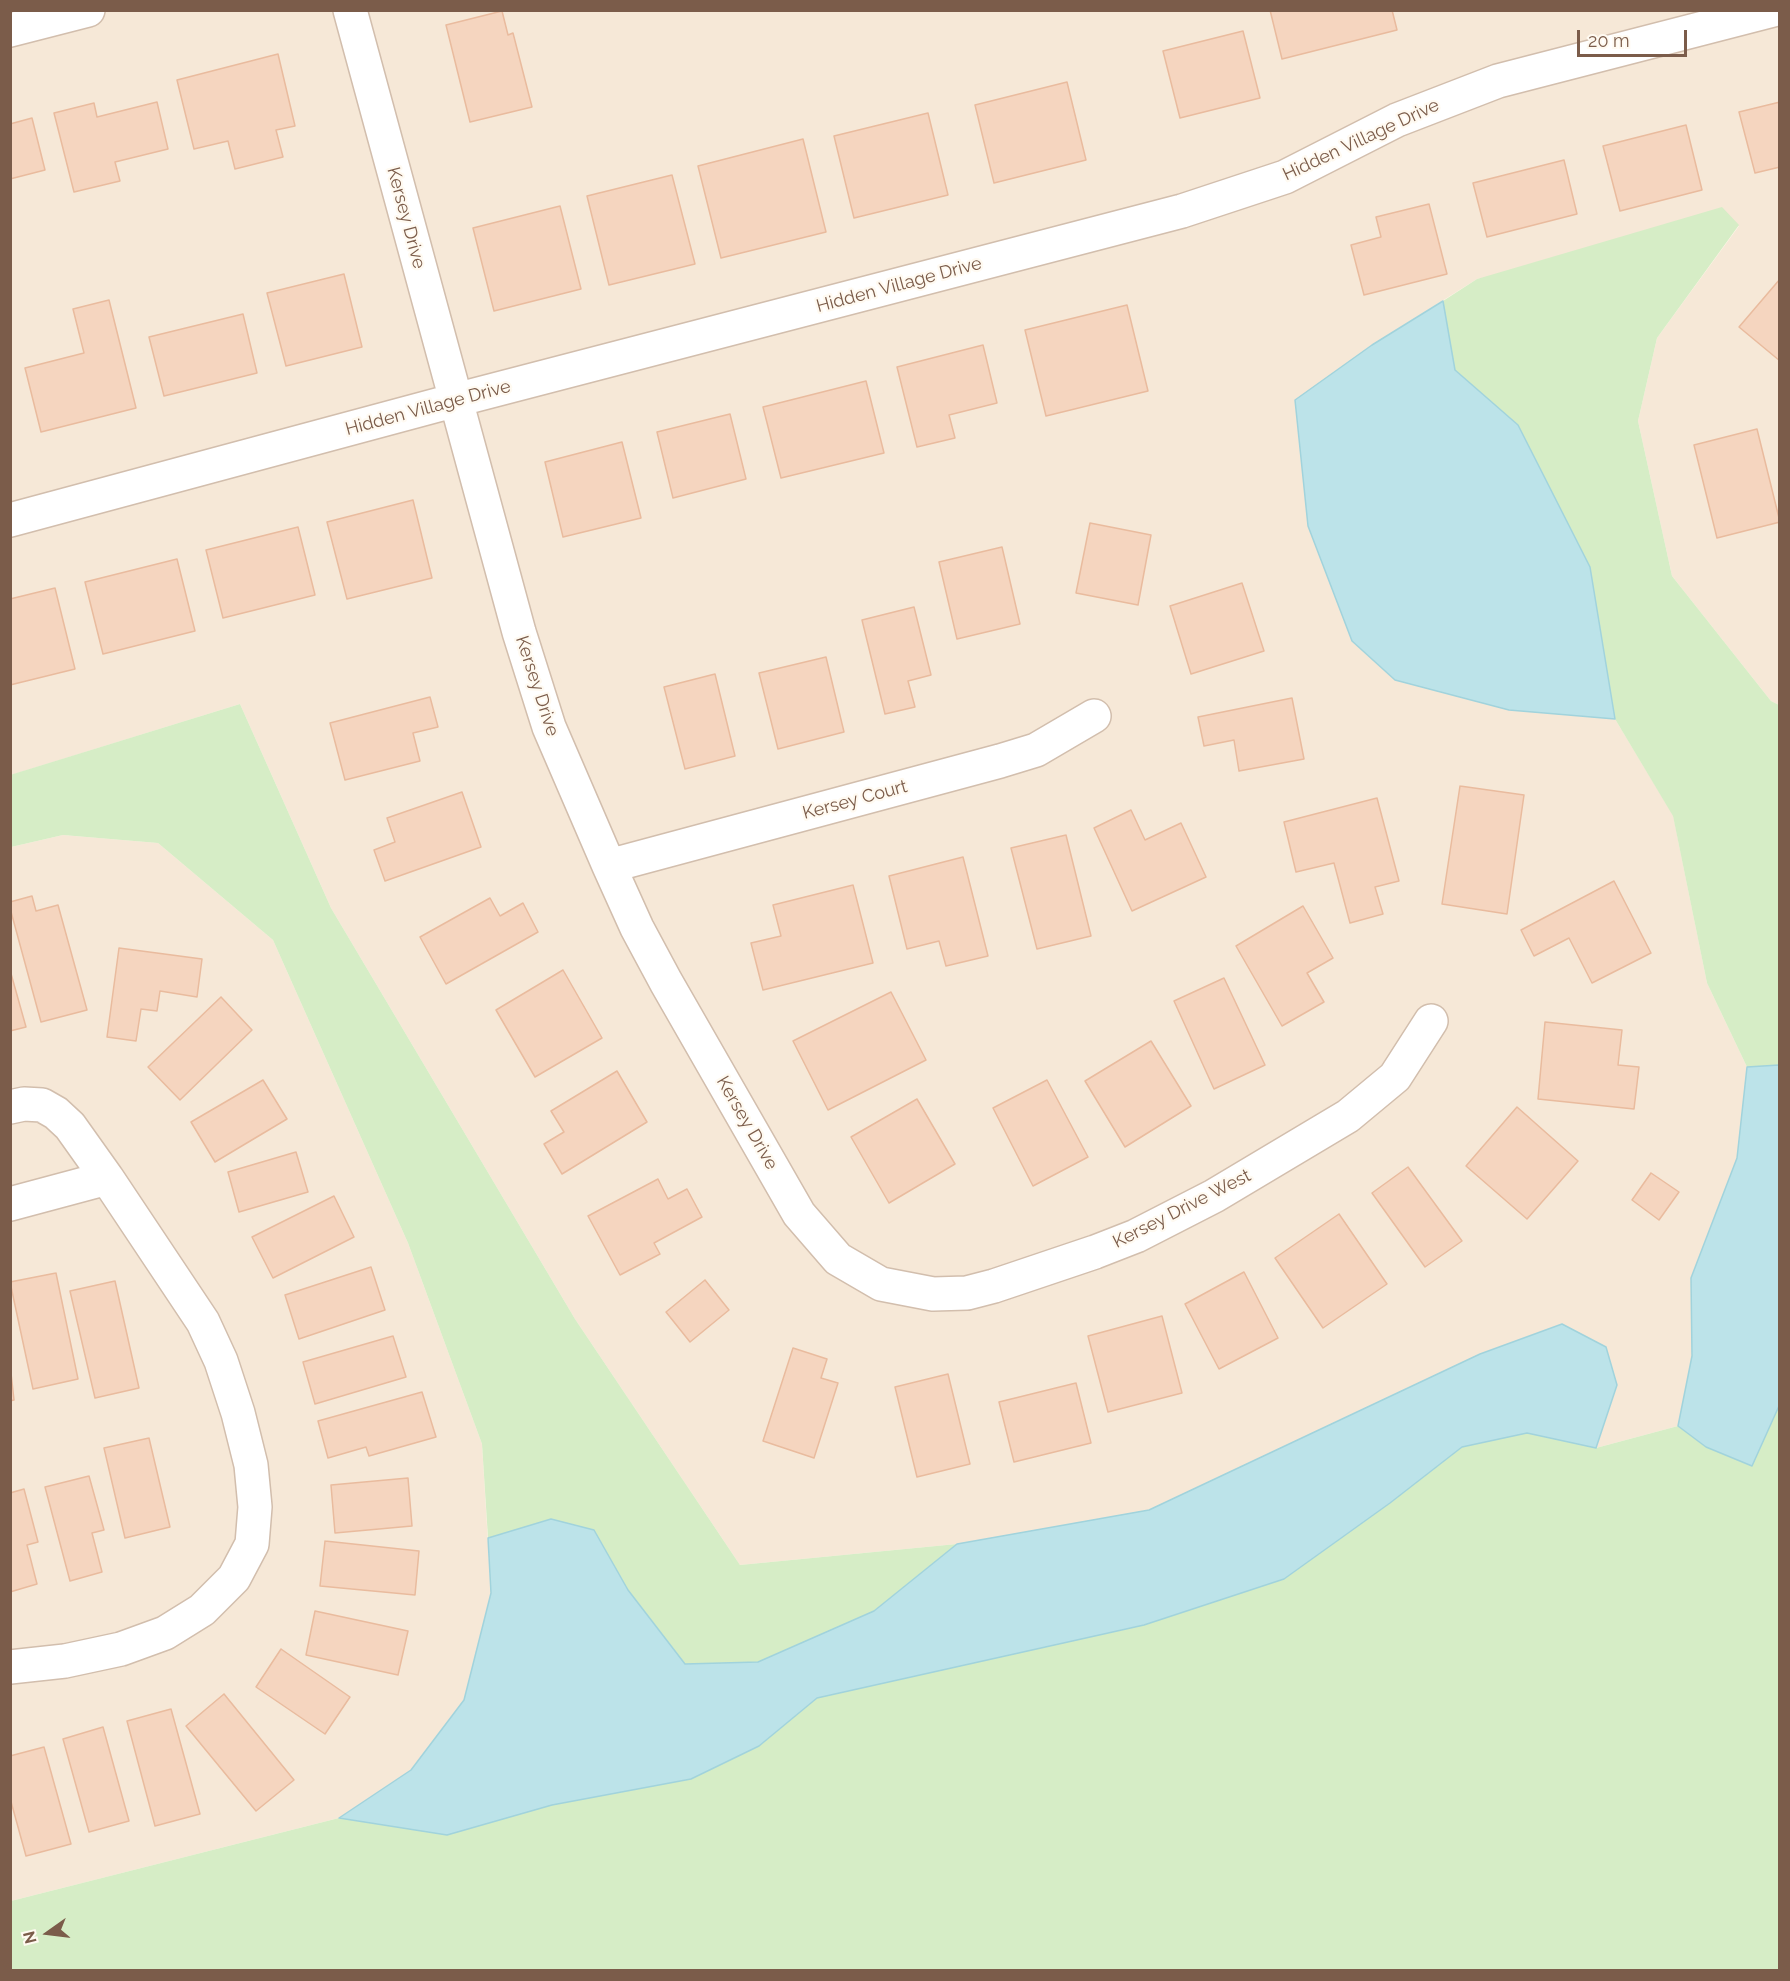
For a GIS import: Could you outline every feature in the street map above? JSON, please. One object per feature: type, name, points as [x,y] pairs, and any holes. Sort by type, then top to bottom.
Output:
[{"type":"street","points":[[10,30],[88,10]]},
{"type":"street","name":"Kersey Drive","points":[[350,10],[519,632],[549,727],[637,928],[799,1214],[838,1259],[881,1284]]},
{"type":"street","name":"Hidden Village Drive","points":[[10,520],[456,400],[1182,211],[1285,177],[1397,120],[1498,81],[1773,10]]},
{"type":"street","name":"Kersey Court","points":[[609,866],[1036,750],[1094,716]]},
{"type":"street","name":"Kersey Drive West","points":[[881,1284],[933,1294],[967,1293],[1095,1252],[1136,1236],[1214,1196],[1348,1116],[1395,1077],[1431,1021]]},
{"type":"street","points":[[10,1107],[24,1104],[42,1105],[56,1113],[70,1126],[203,1322],[221,1361],[238,1413],[251,1465],[255,1507],[252,1544],[234,1578],[202,1610],[165,1633],[121,1649],[65,1661],[10,1667]]},
{"type":"street","points":[[10,1204],[107,1178]]},
{"type":"shaded area","points":[[10,11],[1779,11],[1779,705],[1771,701],[1672,576],[1638,421],[1657,338],[1739,226],[1477,279],[1372,345],[1295,401],[1352,641],[1395,680],[1509,710],[1615,719],[1673,815],[1707,983],[1747,1067],[1737,1158],[1691,1278],[1692,1356],[1678,1426],[1596,1448],[1617,1385],[1480,1354],[1149,1510],[957,1544],[740,1565],[575,1319],[331,908],[240,704],[11,775]]},
{"type":"shaded area","points":[[63,835],[158,843],[273,940],[408,1243],[482,1444],[491,1593],[464,1700],[411,1770],[339,1818],[11,1901],[11,847]]},
{"type":"green space","points":[[1722,207],[1739,225],[1657,338],[1638,421],[1672,576],[1771,701],[1779,705],[1779,1065],[1747,1067],[1707,983],[1673,816],[1615,719],[1590,567],[1518,425],[1455,370],[1443,301],[1477,279]]},
{"type":"green space","points":[[240,704],[331,908],[575,1319],[740,1565],[957,1544],[874,1611],[758,1662],[685,1664],[628,1590],[594,1530],[551,1519],[488,1538],[482,1444],[408,1243],[273,940],[158,843],[63,835],[11,847],[10,775]]},
{"type":"green space","points":[[1779,1406],[1779,1970],[11,1970],[11,1901],[339,1818],[447,1835],[759,1746],[817,1698],[1144,1625],[1284,1579],[1390,1503],[1462,1447],[1527,1433],[1596,1448],[1678,1426],[1706,1447]]},
{"type":"water","points":[[1443,301],[1455,370],[1518,425],[1590,567],[1615,719],[1509,710],[1395,680],[1352,641],[1308,526],[1295,400],[1372,345]]},
{"type":"water","points":[[1779,1065],[1779,1406],[1752,1466],[1706,1447],[1678,1426],[1692,1356],[1691,1278],[1737,1158],[1747,1067]]},
{"type":"water","points":[[1562,1324],[1606,1347],[1617,1385],[1596,1448],[1527,1433],[1462,1447],[1390,1503],[1284,1579],[1144,1625],[817,1698],[759,1746],[691,1779],[552,1805],[447,1835],[339,1818],[411,1770],[464,1700],[491,1593],[488,1538],[551,1519],[594,1530],[628,1590],[685,1664],[758,1662],[874,1611],[957,1544],[1149,1510],[1480,1354]]},
{"type":"building","points":[[1270,10],[1392,10],[1397,30],[1282,59]]},
{"type":"building","points":[[502,11],[508,35],[513,33],[532,107],[470,122],[446,25]]},
{"type":"building","points":[[1243,31],[1260,98],[1180,118],[1163,51]]},
{"type":"building","points":[[278,54],[295,126],[276,130],[283,157],[235,169],[228,141],[194,149],[177,80]]},
{"type":"building","points":[[1067,82],[1086,160],[994,183],[975,105]]},
{"type":"building","points":[[157,102],[168,149],[115,162],[120,181],[74,192],[54,113],[94,103],[97,117]]},
{"type":"building","points":[[1780,102],[1780,167],[1755,173],[1739,112]]},
{"type":"building","points":[[928,113],[948,195],[854,218],[834,136]]},
{"type":"building","points":[[32,118],[45,170],[10,179],[10,124]]},
{"type":"building","points":[[1686,125],[1702,190],[1620,211],[1603,146]]},
{"type":"building","points":[[803,139],[826,232],[721,258],[698,166]]},
{"type":"building","points":[[1564,160],[1577,214],[1487,237],[1473,183]]},
{"type":"building","points":[[672,175],[695,264],[609,285],[587,196]]},
{"type":"building","points":[[1429,204],[1447,274],[1364,295],[1351,245],[1381,237],[1376,217]]},
{"type":"building","points":[[560,206],[581,289],[494,311],[473,228]]},
{"type":"building","points":[[344,274],[362,347],[286,366],[267,293]]},
{"type":"building","points":[[1780,279],[1780,361],[1739,327]]},
{"type":"building","points":[[109,300],[136,408],[41,432],[25,368],[84,353],[73,309]]},
{"type":"building","points":[[1127,305],[1148,391],[1046,416],[1025,330]]},
{"type":"building","points":[[243,314],[257,373],[164,396],[149,337]]},
{"type":"building","points":[[983,345],[997,403],[949,415],[955,438],[917,447],[897,367]]},
{"type":"building","points":[[866,381],[884,453],[781,478],[763,407]]},
{"type":"building","points":[[730,414],[746,479],[673,498],[657,432]]},
{"type":"building","points":[[1757,429],[1780,522],[1717,538],[1694,445]]},
{"type":"building","points":[[622,442],[641,518],[563,537],[545,462]]},
{"type":"building","points":[[413,500],[432,578],[347,599],[327,522]]},
{"type":"building","points":[[1090,523],[1151,535],[1138,605],[1076,593]]},
{"type":"building","points":[[298,527],[315,595],[223,618],[206,550]]},
{"type":"building","points":[[1002,547],[1020,624],[957,639],[939,562]]},
{"type":"building","points":[[177,559],[195,631],[103,654],[85,582]]},
{"type":"building","points":[[1242,583],[1264,651],[1191,674],[1170,606]]},
{"type":"building","points":[[55,588],[75,669],[10,685],[10,599]]},
{"type":"building","points":[[914,607],[931,675],[908,681],[915,707],[885,714],[862,620]]},
{"type":"building","points":[[826,657],[844,732],[778,749],[759,673]]},
{"type":"building","points":[[715,674],[735,756],[685,769],[664,687]]},
{"type":"building","points":[[430,697],[438,727],[413,733],[420,761],[345,780],[330,723]]},
{"type":"building","points":[[1292,698],[1304,759],[1239,771],[1234,740],[1204,746],[1198,717]]},
{"type":"building","points":[[1460,786],[1524,795],[1507,914],[1442,904]]},
{"type":"building","points":[[462,792],[481,847],[385,881],[374,850],[395,842],[387,818]]},
{"type":"building","points":[[1377,798],[1399,881],[1375,887],[1383,914],[1350,923],[1334,863],[1296,872],[1284,822]]},
{"type":"building","points":[[1131,810],[1145,840],[1181,823],[1206,877],[1132,911],[1094,828]]},
{"type":"building","points":[[1066,835],[1091,936],[1037,949],[1011,848]]},
{"type":"building","points":[[963,857],[988,956],[946,966],[939,941],[907,949],[889,876]]},
{"type":"building","points":[[1614,881],[1651,953],[1592,983],[1569,938],[1534,956],[1521,930]]},
{"type":"building","points":[[853,885],[873,963],[763,990],[751,943],[781,936],[773,905]]},
{"type":"building","points":[[32,896],[36,911],[58,905],[87,1010],[41,1022],[10,908],[10,902]]},
{"type":"building","points":[[490,898],[500,916],[523,903],[538,932],[446,984],[420,937]]},
{"type":"building","points":[[1303,906],[1333,958],[1307,973],[1324,1002],[1282,1026],[1236,946]]},
{"type":"building","points":[[119,948],[202,959],[197,997],[160,991],[157,1011],[141,1009],[136,1041],[107,1037]]},
{"type":"building","points":[[10,970],[26,1027],[10,1031]]},
{"type":"building","points":[[563,970],[602,1038],[535,1077],[496,1010]]},
{"type":"building","points":[[1224,978],[1265,1065],[1214,1089],[1174,1001]]},
{"type":"building","points":[[891,992],[926,1060],[828,1110],[793,1041]]},
{"type":"building","points":[[221,997],[252,1030],[180,1100],[148,1067]]},
{"type":"building","points":[[1545,1022],[1622,1030],[1618,1065],[1639,1067],[1634,1109],[1538,1099]]},
{"type":"building","points":[[1151,1041],[1191,1106],[1125,1147],[1085,1081]]},
{"type":"building","points":[[617,1071],[647,1122],[562,1174],[544,1144],[564,1132],[551,1111]]},
{"type":"building","points":[[263,1080],[287,1119],[215,1162],[191,1122]]},
{"type":"building","points":[[1047,1080],[1088,1157],[1033,1186],[993,1108]]},
{"type":"building","points":[[917,1099],[955,1164],[889,1203],[851,1137]]},
{"type":"building","points":[[1517,1107],[1578,1161],[1527,1219],[1466,1166]]},
{"type":"building","points":[[296,1152],[308,1192],[239,1212],[228,1172]]},
{"type":"building","points":[[1408,1167],[1462,1241],[1425,1267],[1372,1193]]},
{"type":"building","points":[[1651,1173],[1679,1192],[1659,1220],[1632,1200]]},
{"type":"building","points":[[658,1179],[668,1199],[687,1189],[702,1217],[654,1243],[660,1254],[620,1275],[588,1216]]},
{"type":"building","points":[[334,1196],[354,1237],[273,1278],[252,1237]]},
{"type":"building","points":[[1339,1214],[1387,1284],[1323,1328],[1275,1258]]},
{"type":"building","points":[[371,1267],[385,1310],[299,1339],[285,1295]]},
{"type":"building","points":[[1244,1272],[1278,1338],[1219,1369],[1185,1304]]},
{"type":"building","points":[[56,1273],[78,1379],[33,1389],[10,1282]]},
{"type":"building","points":[[705,1280],[729,1310],[690,1342],[666,1312]]},
{"type":"building","points":[[115,1281],[139,1388],[95,1398],[70,1291]]},
{"type":"building","points":[[1162,1316],[1182,1393],[1108,1412],[1088,1336]]},
{"type":"building","points":[[393,1336],[406,1377],[315,1404],[303,1362]]},
{"type":"building","points":[[793,1348],[827,1359],[821,1378],[838,1383],[814,1458],[763,1441]]},
{"type":"building","points":[[10,1364],[14,1400],[10,1401]]},
{"type":"building","points":[[948,1374],[970,1464],[917,1477],[895,1387]]},
{"type":"building","points":[[1076,1383],[1091,1443],[1014,1462],[999,1402]]},
{"type":"building","points":[[422,1392],[436,1437],[369,1456],[366,1447],[328,1458],[318,1421]]},
{"type":"building","points":[[149,1438],[170,1527],[125,1538],[104,1448]]},
{"type":"building","points":[[89,1476],[104,1530],[92,1533],[102,1572],[70,1581],[45,1487]]},
{"type":"building","points":[[408,1478],[412,1526],[335,1533],[331,1485]]},
{"type":"building","points":[[24,1489],[38,1542],[27,1545],[37,1584],[10,1592],[10,1493]]},
{"type":"building","points":[[325,1541],[419,1551],[415,1595],[320,1586]]},
{"type":"building","points":[[315,1611],[408,1631],[398,1675],[306,1655]]},
{"type":"building","points":[[281,1649],[350,1697],[325,1734],[256,1687]]},
{"type":"building","points":[[224,1694],[294,1780],[256,1811],[186,1726]]},
{"type":"building","points":[[171,1709],[200,1814],[155,1826],[127,1721]]},
{"type":"building","points":[[103,1727],[129,1821],[89,1832],[63,1739]]},
{"type":"building","points":[[44,1747],[71,1844],[26,1856],[10,1798],[10,1756]]}]
